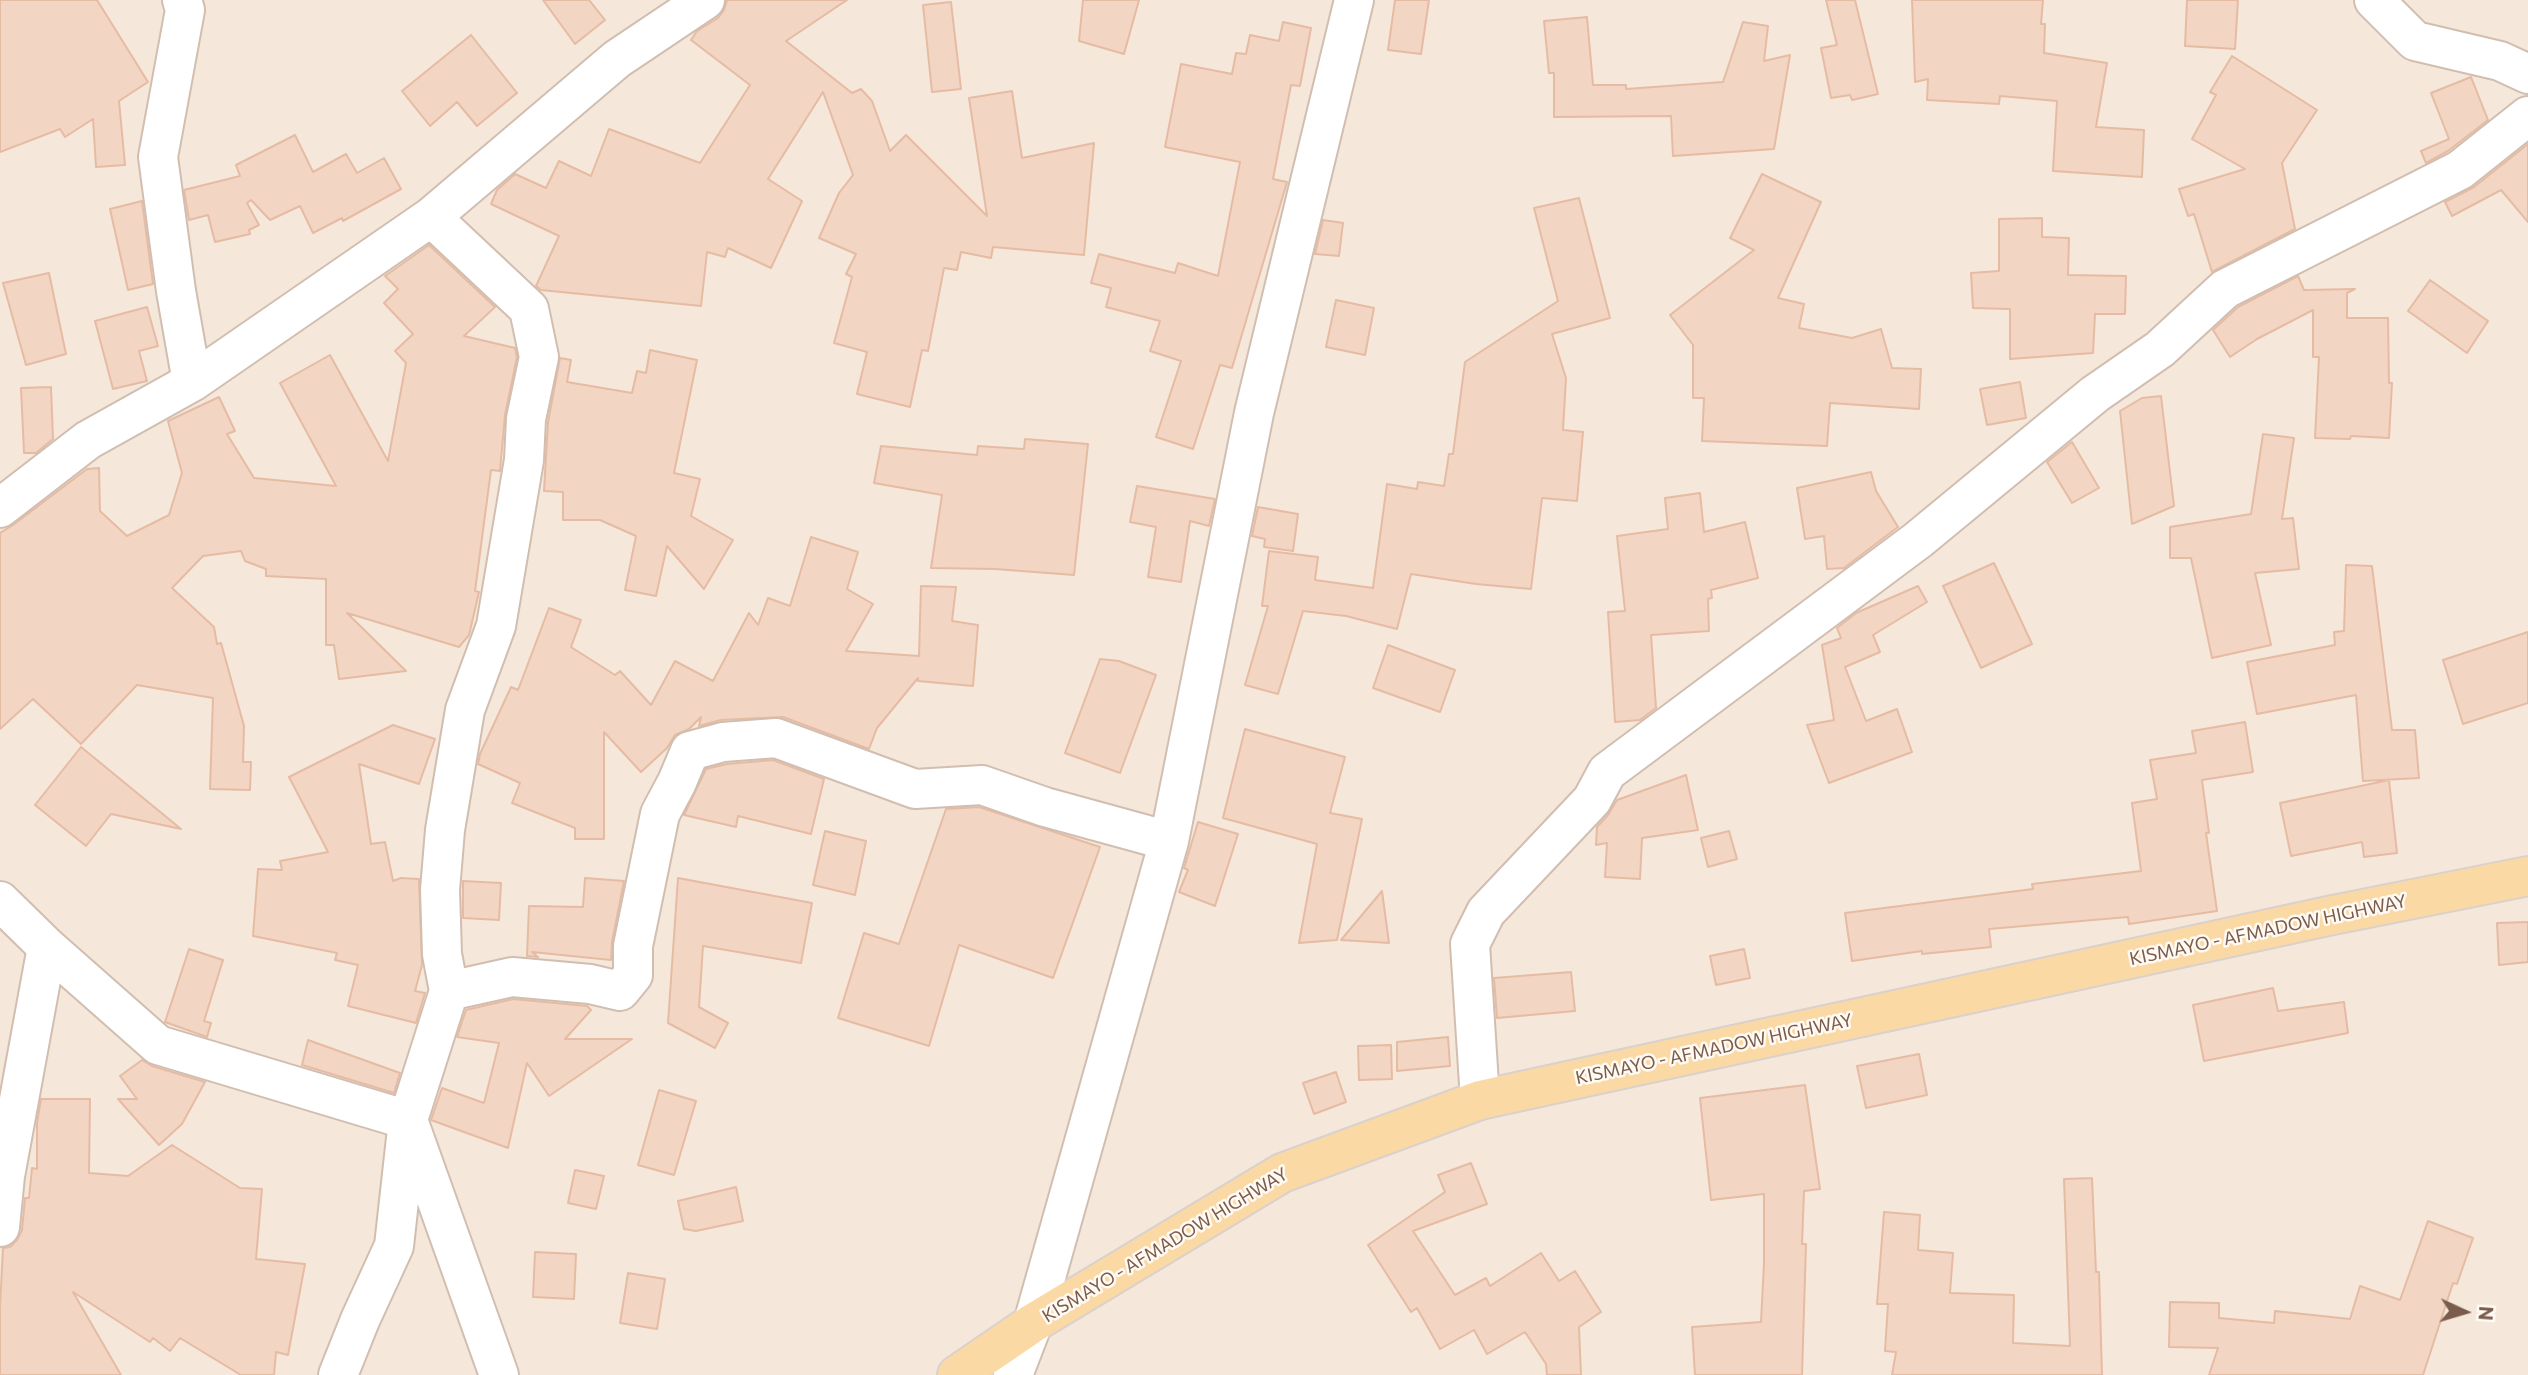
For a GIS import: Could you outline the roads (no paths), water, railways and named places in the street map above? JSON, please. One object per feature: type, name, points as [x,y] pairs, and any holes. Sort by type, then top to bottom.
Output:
[{"type":"main road","name":"KISMAYO - AFMADOW HIGHWAY","points":[[957,1375],[1033,1323],[1282,1173],[1480,1100],[2287,925],[2528,876]]},
{"type":"street","points":[[182,0],[185,10],[158,157],[176,291],[192,382]]},
{"type":"street","points":[[0,508],[88,440],[192,382],[431,217],[617,58],[705,0]]},
{"type":"street","points":[[1013,1375],[1033,1323],[1169,841],[1254,413],[1354,0]]},
{"type":"street","points":[[2374,0],[2415,41],[2501,61],[2528,74]]},
{"type":"street","points":[[1480,1100],[1470,944],[1486,912],[1592,800],[1607,772],[1918,540],[2095,394],[2160,349],[2225,289],[2460,170],[2528,116]]},
{"type":"street","points":[[338,1375],[394,1246],[408,1120],[449,991],[442,954],[440,890],[445,830],[465,710],[496,626],[524,460],[526,419],[538,357],[529,309],[431,217]]},
{"type":"street","points":[[449,991],[512,976],[590,985],[620,992],[633,975],[633,946],[660,814],[690,751],[723,742],[776,737],[915,789],[982,785],[1045,807],[1169,841]]},
{"type":"street","points":[[0,901],[47,947],[158,1045],[408,1120]]},
{"type":"street","points":[[0,1227],[5,1177],[47,947]]},
{"type":"street","points":[[408,1120],[499,1375]]}]
